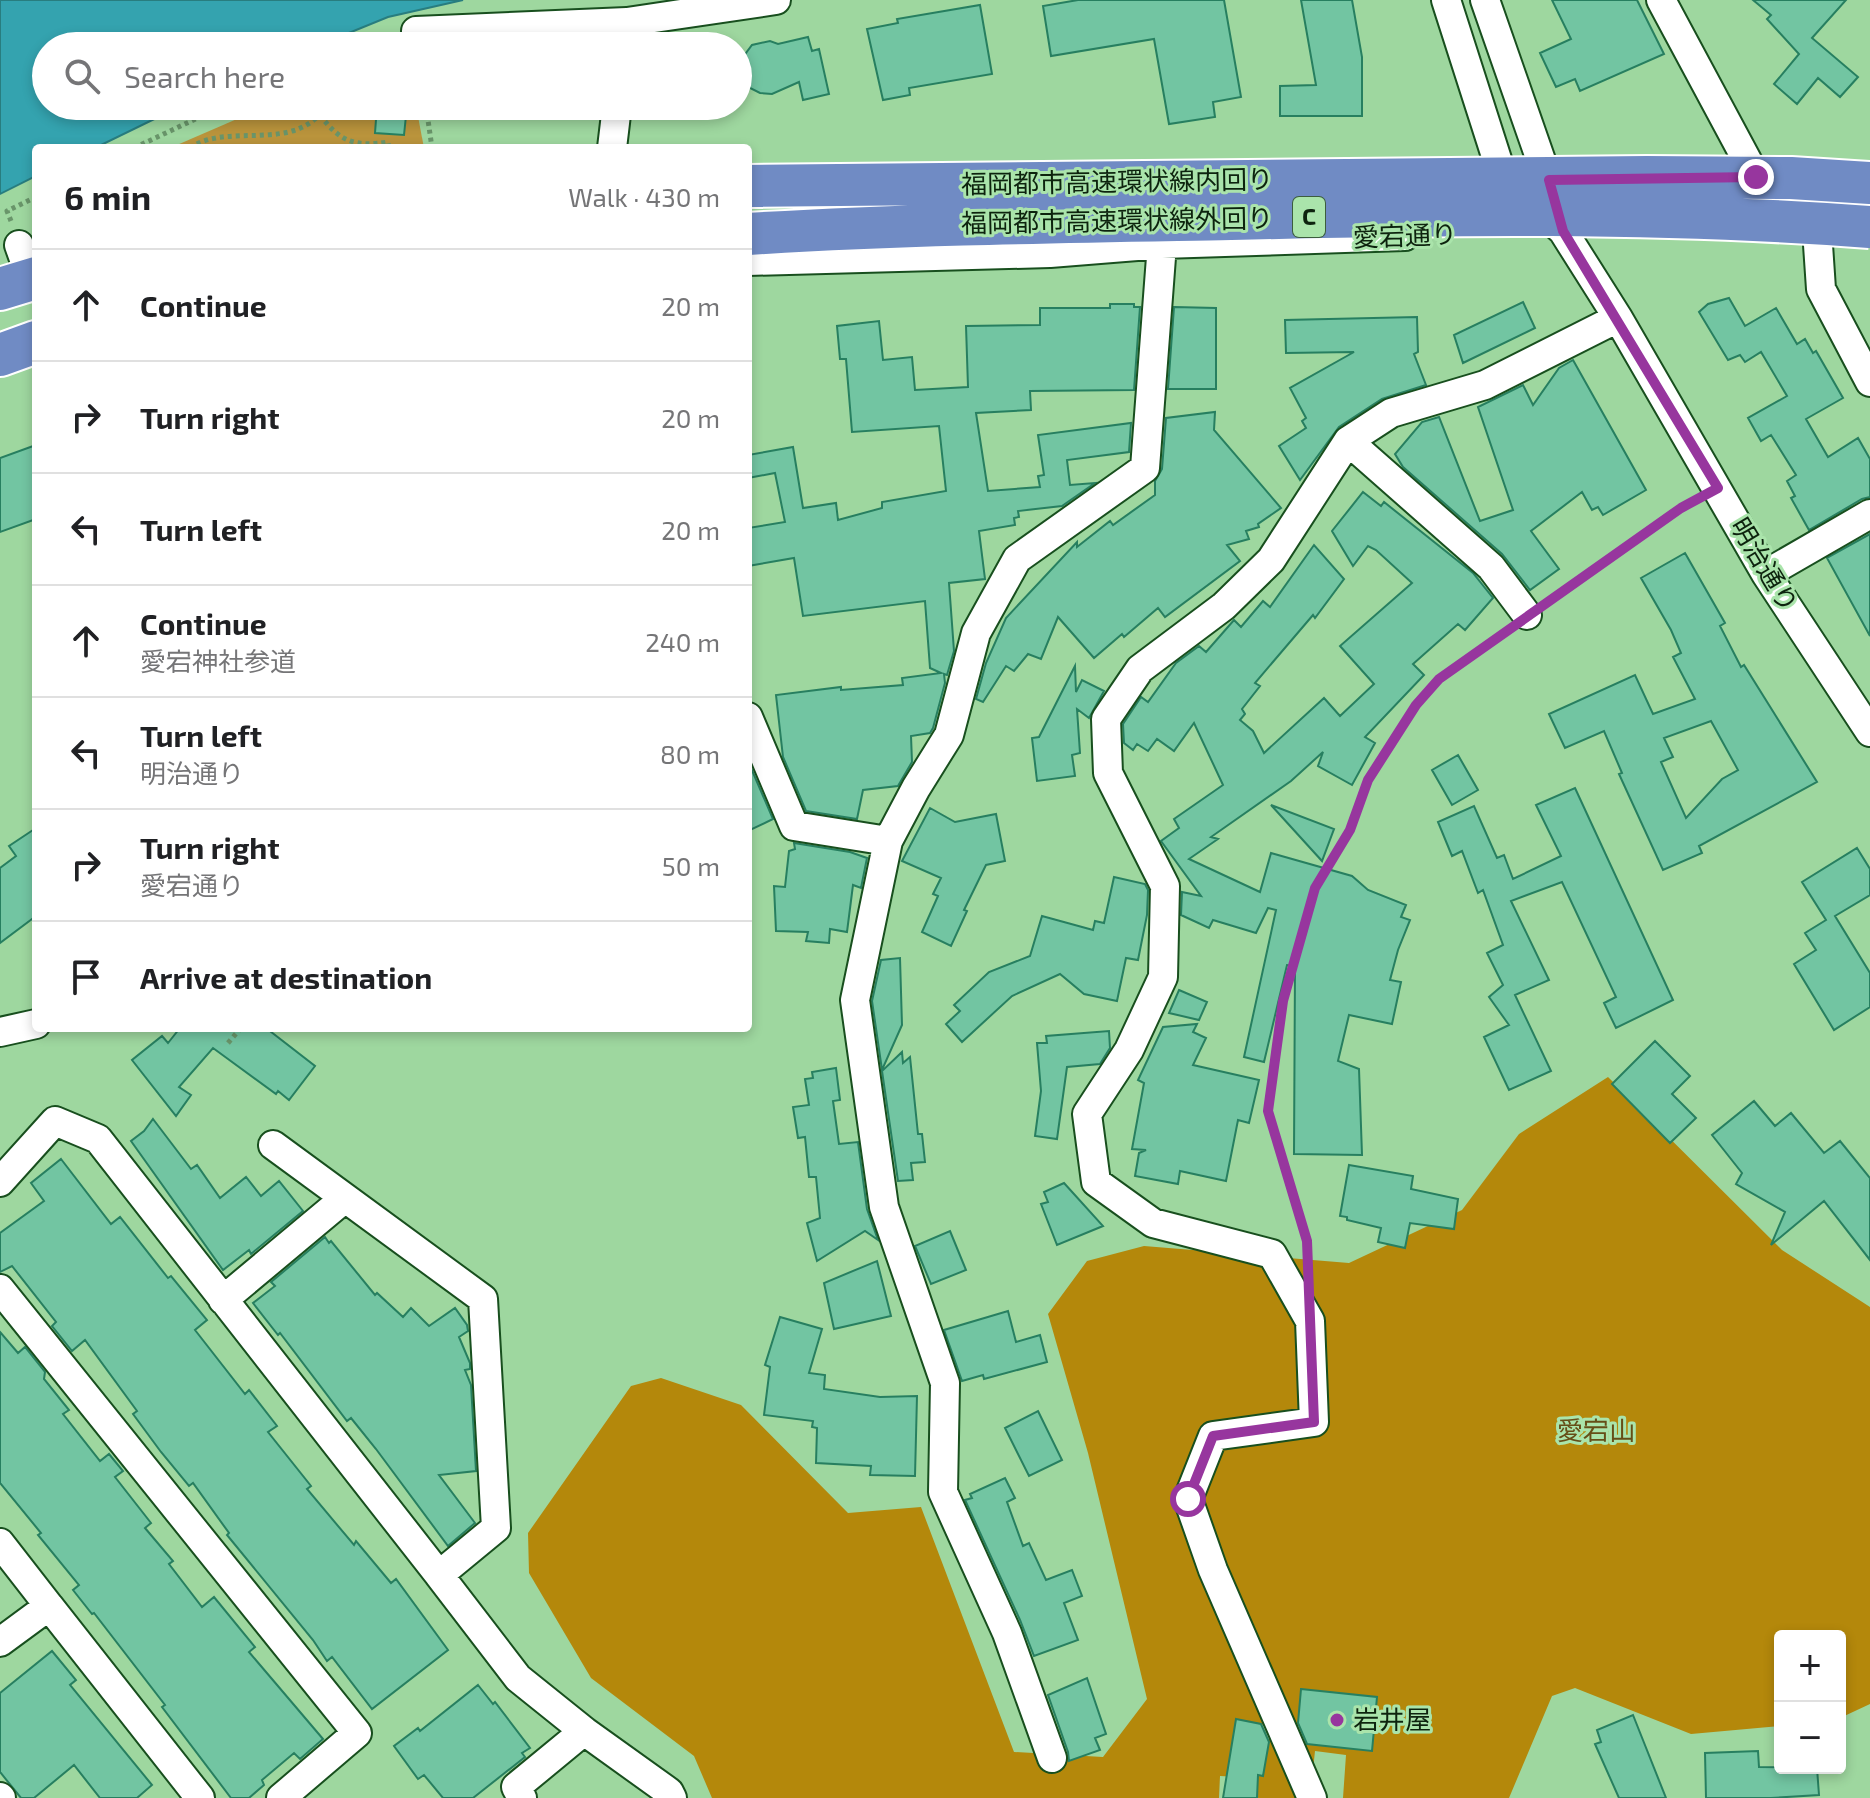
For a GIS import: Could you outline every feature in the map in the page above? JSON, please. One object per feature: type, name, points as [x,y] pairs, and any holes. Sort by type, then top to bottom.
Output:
[{"type":"highway","name":"福岡都市高速環状線内回り","points":[[752,186],[1632,177],[1870,181]]},
{"type":"highway","name":"福岡都市高速環状線外回り","points":[[752,234],[855,228],[1350,216],[1658,216],[1870,227]]},
{"type":"highway","points":[[0,354],[32,343]]},
{"type":"street","points":[[635,32],[776,0]]},
{"type":"street","name":"明治通り","points":[[1446,0],[1502,175],[1563,231],[1618,318],[1766,574],[1870,732]]},
{"type":"street","name":"明治通り","points":[[1485,0],[1549,180],[1563,231]]},
{"type":"street","points":[[1661,0],[1756,177]]},
{"type":"street","points":[[416,31],[486,32]]},
{"type":"street","points":[[612,144],[615,120]]},
{"type":"street","points":[[752,175],[858,175],[1045,168],[1502,175],[1549,180],[1756,177],[1870,181]]},
{"type":"street","points":[[1817,230],[1821,289],[1870,382]]},
{"type":"street","name":"愛宕通り","points":[[752,261],[1050,253],[1162,244],[1563,231],[1817,230],[1870,234]]},
{"type":"street","points":[[1052,1758],[1007,1633],[943,1492],[945,1383],[884,1207],[855,1000],[888,841],[949,735],[976,633],[1017,559],[1145,468],[1162,244]]},
{"type":"street","points":[[1312,1798],[1213,1570],[1188,1499],[1213,1436],[1314,1422],[1310,1321],[1272,1254],[1153,1223],[1096,1182],[1087,1114],[1129,1050],[1163,977],[1165,886],[1108,773],[1106,719],[1140,669],[1224,606],[1271,560],[1348,441],[1391,413],[1485,385],[1618,318]]},
{"type":"street","points":[[1348,441],[1491,567],[1527,615]]},
{"type":"street","points":[[1766,574],[1870,514]]},
{"type":"street","points":[[752,726],[794,826],[888,841]]},
{"type":"street","points":[[0,1032],[32,1025]]},
{"type":"street","points":[[0,1182],[55,1121],[98,1139],[518,1678],[584,1731],[669,1792],[672,1798]]},
{"type":"street","points":[[273,1145],[483,1299],[496,1528],[439,1575]]},
{"type":"street","points":[[223,1300],[345,1198]]},
{"type":"street","points":[[0,1289],[357,1733],[294,1794]]},
{"type":"street","points":[[0,1543],[200,1798]]},
{"type":"street","points":[[0,1642],[49,1606]]},
{"type":"street","points":[[522,1798],[516,1787],[584,1731]]},
{"type":"path","points":[[142,144],[193,120]]},
{"type":"path","points":[[195,144],[228,137],[280,135],[310,120]]},
{"type":"path","points":[[324,120],[332,131],[351,143],[388,144]]},
{"type":"path","points":[[428,120],[431,144]]},
{"type":"path","points":[[7,211],[32,199]]},
{"type":"path","points":[[1307,1257],[1307,1241],[1268,1111],[1283,1001],[1315,888],[1350,830],[1368,780],[1416,705],[1439,679],[1681,508],[1718,488]]},
{"type":"path","points":[[228,1043],[238,1032]]},
{"type":"shaded area","points":[[235,120],[419,120],[423,144],[179,144]]},
{"type":"green space","name":"愛宕山","points":[[1608,1077],[1782,1250],[1870,1307],[1870,1704],[1846,1715],[1846,1630],[1774,1630],[1774,1727],[1691,1734],[1575,1688],[1552,1696],[1509,1798],[1343,1798],[1346,1755],[1315,1751],[1310,1798],[1257,1798],[1258,1778],[1220,1776],[1219,1798],[712,1798],[694,1756],[591,1678],[529,1573],[528,1533],[631,1386],[661,1378],[741,1405],[848,1513],[921,1507],[1014,1752],[1103,1757],[1147,1699],[1088,1453],[1048,1314],[1087,1261],[1144,1246],[1349,1263],[1462,1210],[1519,1134]],"holes":[[[1302,1689],[1377,1697],[1372,1751],[1296,1743]],[[1236,1720],[1271,1726],[1263,1776],[1228,1770]]]},
{"type":"water","points":[[0,0],[463,0],[388,17],[351,32],[32,32],[32,120],[152,120],[103,144],[32,144],[32,178],[0,194]]},
{"type":"building","points":[[1078,0],[1224,0],[1241,97],[1213,102],[1215,117],[1169,124],[1154,39],[1051,56],[1043,6]]},
{"type":"building","points":[[1301,0],[1352,0],[1362,57],[1362,116],[1280,116],[1280,86],[1316,85]]},
{"type":"building","points":[[1552,0],[1637,0],[1664,54],[1580,91],[1575,79],[1556,87],[1540,53],[1571,39]]},
{"type":"building","points":[[1753,0],[1846,0],[1812,38],[1858,77],[1840,97],[1818,78],[1797,104],[1774,84],[1799,54],[1767,19],[1771,15]]},
{"type":"building","points":[[980,5],[992,74],[909,88],[910,95],[883,100],[867,29],[898,23],[897,19]]},
{"type":"building","points":[[808,37],[812,51],[819,49],[829,94],[803,100],[799,82],[772,94],[752,89],[752,45],[770,41],[778,44]]},
{"type":"building","points":[[376,120],[406,120],[404,135],[375,133]]},
{"type":"building","points":[[1729,298],[1745,326],[1776,308],[1797,344],[1805,339],[1813,353],[1816,351],[1843,398],[1806,419],[1828,457],[1858,438],[1870,459],[1870,497],[1809,530],[1791,498],[1795,496],[1787,481],[1796,475],[1771,435],[1761,441],[1748,418],[1787,396],[1761,352],[1745,362],[1740,355],[1728,360],[1699,312],[1708,304]]},
{"type":"building","points":[[1523,302],[1535,328],[1463,363],[1454,335]]},
{"type":"building","points":[[1110,304],[1140,307],[1134,390],[1030,391],[1031,410],[976,413],[988,491],[1040,487],[1038,476],[1044,475],[1038,435],[1131,423],[1129,452],[1067,460],[1070,485],[1095,483],[1062,506],[1018,511],[1019,517],[1014,518],[1015,525],[979,531],[985,579],[949,583],[954,651],[947,675],[944,674],[945,683],[933,728],[930,733],[911,736],[912,762],[898,786],[863,790],[857,819],[806,811],[783,757],[776,695],[841,687],[841,690],[903,685],[902,678],[941,673],[930,668],[925,601],[803,616],[794,558],[752,565],[752,527],[785,522],[775,473],[752,477],[752,454],[793,447],[803,508],[836,503],[838,520],[882,508],[882,502],[946,491],[939,426],[852,432],[846,359],[840,359],[837,326],[879,321],[883,360],[912,357],[915,390],[968,387],[966,326],[1040,325],[1040,308],[1110,308]]},
{"type":"building","points":[[1174,307],[1216,308],[1216,389],[1168,389]]},
{"type":"building","points":[[1417,317],[1418,352],[1414,354],[1426,385],[1382,399],[1339,427],[1300,480],[1279,446],[1306,428],[1302,421],[1306,418],[1290,388],[1354,352],[1286,353],[1285,320]]},
{"type":"building","points":[[1573,360],[1646,490],[1603,515],[1598,507],[1592,510],[1582,492],[1531,531],[1559,569],[1530,590],[1502,554],[1403,467],[1395,454],[1422,422],[1439,417],[1480,521],[1513,510],[1478,407],[1523,385],[1533,405],[1559,368]]},
{"type":"building","points":[[1215,412],[1214,430],[1281,508],[1258,524],[1259,527],[1246,531],[1249,539],[1227,545],[1240,561],[1165,617],[1158,608],[1094,658],[1058,617],[1041,659],[1028,654],[1014,671],[1006,666],[983,702],[976,699],[986,663],[1006,618],[1077,542],[1077,547],[1110,521],[1113,525],[1155,495],[1155,481],[1162,469],[1166,418]]},
{"type":"building","points":[[32,446],[32,520],[0,532],[0,458]]},
{"type":"building","points":[[1363,492],[1381,506],[1384,502],[1473,573],[1493,598],[1465,630],[1458,624],[1413,664],[1424,675],[1365,737],[1375,743],[1352,785],[1318,766],[1323,752],[1291,781],[1211,837],[1218,839],[1189,859],[1260,892],[1271,853],[1352,876],[1368,890],[1406,905],[1401,917],[1410,920],[1390,980],[1401,982],[1392,1024],[1349,1015],[1338,1061],[1359,1069],[1362,1155],[1294,1154],[1295,966],[1287,965],[1264,1062],[1244,1057],[1276,910],[1268,908],[1256,933],[1213,920],[1209,928],[1181,915],[1182,892],[1201,896],[1161,841],[1179,828],[1174,819],[1223,785],[1194,723],[1174,751],[1157,739],[1148,751],[1137,744],[1133,750],[1124,743],[1123,724],[1141,697],[1148,702],[1176,663],[1199,646],[1206,652],[1234,620],[1241,627],[1263,601],[1270,607],[1314,545],[1344,579],[1315,618],[1313,615],[1255,683],[1260,686],[1242,709],[1245,714],[1240,720],[1253,731],[1264,753],[1324,698],[1340,716],[1374,684],[1340,646],[1412,583],[1368,546],[1353,566],[1332,531]]},
{"type":"building","points":[[1870,534],[1870,636],[1827,558]]},
{"type":"building","points":[[1685,553],[1725,623],[1720,626],[1741,667],[1744,665],[1817,782],[1699,846],[1702,853],[1663,870],[1619,774],[1622,773],[1604,731],[1565,748],[1549,714],[1635,675],[1653,714],[1695,699],[1673,657],[1681,653],[1671,630],[1641,578]],"holes":[[[1711,721],[1738,770],[1722,779],[1686,818],[1661,762],[1673,757],[1664,738]]]},
{"type":"building","points":[[1075,666],[1076,692],[1082,680],[1104,691],[1089,718],[1077,709],[1080,753],[1072,755],[1075,776],[1037,781],[1032,738],[1039,737]]},
{"type":"building","points":[[1458,755],[1478,790],[1452,805],[1432,770]]},
{"type":"building","points":[[752,770],[773,819],[752,829]]},
{"type":"building","points":[[1575,788],[1673,1000],[1616,1028],[1604,1003],[1616,997],[1562,882],[1511,901],[1549,980],[1515,995],[1551,1071],[1509,1090],[1484,1037],[1509,1025],[1489,997],[1503,985],[1487,953],[1503,945],[1483,890],[1478,893],[1462,851],[1452,856],[1438,822],[1474,806],[1497,858],[1504,855],[1513,879],[1561,856],[1536,805]]},
{"type":"building","points":[[1271,805],[1334,829],[1322,861]]},
{"type":"building","points":[[930,808],[955,822],[996,814],[1005,861],[986,865],[951,946],[922,932],[938,896],[933,894],[941,878],[902,861]]},
{"type":"building","points":[[32,831],[32,919],[0,943],[0,868],[16,856],[9,846]]},
{"type":"building","points":[[794,843],[850,852],[867,858],[861,888],[853,885],[847,932],[830,929],[829,943],[806,941],[808,932],[776,931],[774,886],[785,887],[789,851],[795,849]]},
{"type":"building","points":[[1857,848],[1870,869],[1870,895],[1835,916],[1870,973],[1870,1007],[1834,1030],[1794,964],[1816,950],[1805,933],[1826,920],[1802,882]]},
{"type":"building","points":[[1114,877],[1145,884],[1148,890],[1147,915],[1138,960],[1126,958],[1117,1001],[1084,994],[1060,974],[1012,996],[962,1042],[946,1024],[960,1011],[954,1005],[989,972],[1030,956],[1042,916],[1093,930],[1095,921],[1104,923]]},
{"type":"building","points":[[900,958],[902,1025],[882,1070],[872,1001],[881,960]]},
{"type":"building","points":[[1179,990],[1207,1002],[1199,1020],[1169,1013]]},
{"type":"building","points":[[1197,1024],[1193,1032],[1206,1038],[1193,1065],[1259,1080],[1249,1123],[1238,1120],[1226,1181],[1180,1171],[1178,1184],[1135,1176],[1139,1153],[1146,1150],[1132,1149],[1144,1083],[1138,1080],[1163,1027]]},
{"type":"building","points":[[1109,1031],[1110,1048],[1100,1064],[1067,1067],[1057,1139],[1035,1136],[1041,1091],[1037,1043],[1047,1043],[1046,1036]]},
{"type":"building","points":[[177,1032],[271,1032],[315,1066],[289,1100],[213,1048],[179,1087],[191,1095],[176,1116],[132,1060],[162,1036],[168,1043]]},
{"type":"building","points":[[1655,1041],[1690,1076],[1672,1094],[1696,1118],[1670,1143],[1612,1084]]},
{"type":"building","points":[[902,1052],[903,1063],[910,1057],[918,1134],[922,1134],[925,1162],[911,1163],[913,1180],[898,1181],[882,1071]]},
{"type":"building","points":[[836,1068],[840,1100],[833,1101],[839,1144],[858,1142],[867,1209],[878,1240],[865,1231],[817,1261],[807,1223],[820,1218],[816,1177],[809,1177],[805,1137],[798,1138],[793,1107],[809,1105],[805,1079],[813,1078],[812,1072]]},
{"type":"building","points":[[1754,1101],[1775,1126],[1791,1113],[1824,1153],[1840,1141],[1870,1178],[1870,1260],[1824,1201],[1771,1245],[1785,1212],[1736,1184],[1742,1173],[1712,1135]]},
{"type":"building","points":[[153,1119],[191,1169],[197,1165],[220,1198],[246,1177],[261,1196],[279,1181],[303,1211],[251,1254],[249,1250],[223,1270],[131,1141]]},
{"type":"building","points":[[61,1159],[111,1224],[120,1217],[168,1278],[171,1276],[207,1320],[195,1330],[245,1394],[249,1390],[277,1426],[268,1432],[311,1486],[307,1489],[391,1583],[396,1579],[448,1650],[372,1709],[332,1657],[327,1661],[227,1535],[229,1533],[193,1483],[189,1486],[161,1452],[133,1414],[137,1411],[85,1340],[72,1351],[52,1326],[56,1322],[12,1266],[0,1272],[0,1233],[44,1201],[31,1183]]},
{"type":"building","points":[[1349,1165],[1413,1176],[1411,1189],[1458,1199],[1454,1229],[1410,1223],[1405,1248],[1378,1242],[1381,1228],[1340,1216]]},
{"type":"building","points":[[1064,1183],[1103,1226],[1057,1245],[1041,1204],[1048,1202],[1044,1192]]},
{"type":"building","points":[[950,1231],[966,1270],[931,1284],[915,1246]]},
{"type":"building","points":[[325,1237],[375,1295],[377,1293],[403,1317],[411,1308],[429,1326],[455,1308],[467,1325],[468,1331],[459,1337],[470,1363],[470,1369],[465,1370],[471,1385],[476,1471],[439,1475],[475,1523],[448,1546],[376,1449],[351,1418],[347,1421],[280,1333],[278,1335],[253,1303],[275,1286],[271,1282]]},
{"type":"building","points":[[877,1261],[891,1316],[834,1329],[824,1283]]},
{"type":"building","points":[[1008,1311],[1016,1342],[1040,1335],[1047,1362],[984,1379],[983,1375],[962,1381],[944,1330]]},
{"type":"building","points":[[780,1317],[822,1329],[809,1373],[825,1375],[824,1389],[880,1397],[917,1396],[915,1476],[870,1475],[871,1466],[816,1463],[817,1428],[812,1427],[813,1421],[764,1415],[770,1367],[765,1365]]},
{"type":"building","points":[[0,1332],[18,1353],[25,1347],[45,1372],[44,1379],[69,1410],[63,1414],[100,1461],[109,1454],[123,1471],[115,1477],[151,1523],[145,1528],[173,1561],[169,1564],[202,1607],[214,1597],[255,1647],[249,1652],[323,1739],[300,1759],[294,1753],[262,1780],[264,1785],[249,1798],[231,1798],[162,1707],[165,1705],[73,1590],[79,1585],[0,1483]]},
{"type":"building","points":[[1038,1411],[1062,1460],[1029,1476],[1005,1428]]},
{"type":"building","points":[[1005,1478],[1015,1498],[1007,1502],[1023,1546],[1029,1543],[1046,1580],[1072,1570],[1082,1596],[1064,1603],[1078,1640],[1034,1656],[965,1500],[972,1498],[970,1494]]},
{"type":"building","points":[[52,1651],[76,1680],[70,1685],[152,1785],[137,1798],[100,1798],[74,1765],[34,1798],[21,1798],[0,1772],[0,1693]]},
{"type":"building","points":[[1087,1678],[1106,1734],[1095,1738],[1100,1750],[1069,1761],[1048,1695]]},
{"type":"building","points":[[478,1685],[530,1748],[522,1753],[525,1757],[473,1798],[443,1798],[424,1775],[418,1779],[394,1746],[418,1728],[420,1731]]},
{"type":"building","name":"岩井屋","points":[[1301,1689],[1377,1697],[1372,1751],[1307,1744],[1298,1723]]},
{"type":"building","points":[[1633,1715],[1666,1798],[1619,1798],[1595,1744],[1601,1742],[1597,1730]]},
{"type":"building","points":[[1236,1719],[1261,1724],[1269,1742],[1263,1776],[1258,1775],[1257,1798],[1223,1798]]},
{"type":"building","points":[[1758,1751],[1759,1767],[1774,1767],[1774,1774],[1817,1774],[1819,1795],[1706,1798],[1705,1753]]},
{"type":"place","name":"岩井屋","points":[[1337,1720]]},
{"type":"route","points":[[1188,1499],[1213,1436],[1314,1422],[1307,1241],[1268,1111],[1283,1001],[1315,888],[1350,830],[1368,780],[1416,705],[1439,679],[1681,508],[1718,488],[1563,231],[1549,180],[1756,177]]}]
